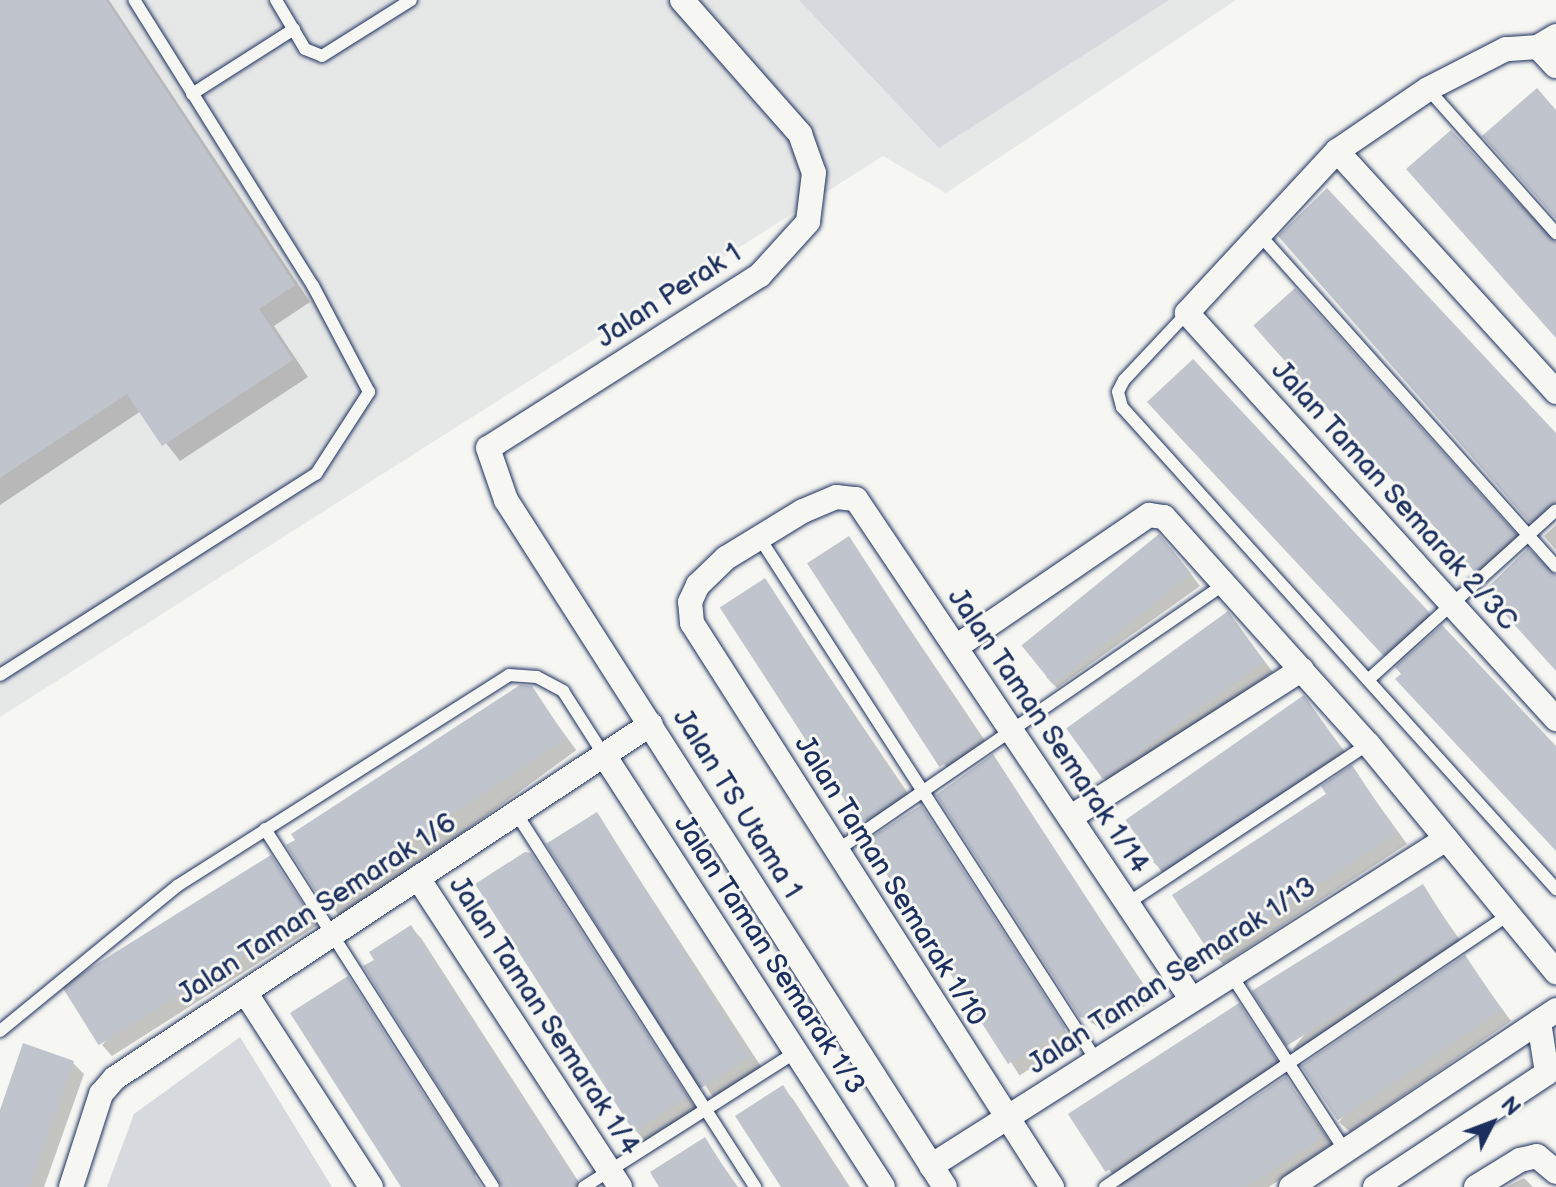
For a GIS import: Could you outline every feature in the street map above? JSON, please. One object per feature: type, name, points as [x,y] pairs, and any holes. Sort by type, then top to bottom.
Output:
[{"type":"street","name":"Jalan Perak 1","points":[[488,448],[760,275],[808,222],[814,173],[800,134],[682,0]]},
{"type":"street","points":[[1187,313],[1337,151],[1428,89],[1506,49],[1547,42],[1556,66]]},
{"type":"street","points":[[1337,151],[1556,392]]},
{"type":"street","name":"Jalan Taman Semarak 2/3C","points":[[1187,313],[1556,719]]},
{"type":"street","name":"Jalan TS Utama 1","points":[[488,448],[506,500],[945,1187]]},
{"type":"street","name":"Jalan Taman Semarak 1/14","points":[[759,537],[836,497],[856,499],[1190,997]]},
{"type":"street","points":[[956,647],[1157,513],[1368,744],[1556,972]]},
{"type":"street","name":"Jalan Taman Semarak 1/10","points":[[759,537],[726,558],[698,585],[690,602],[692,623],[1005,1118],[1052,1187]]},
{"type":"street","points":[[1071,817],[1302,669]]},
{"type":"street","name":"Jalan Taman Semarak 1/6","points":[[71,1187],[101,1094],[115,1078],[651,724]]},
{"type":"street","name":"Jalan Taman Semarak 1/3","points":[[604,755],[883,1187]]},
{"type":"street","name":"Jalan Taman Semarak 1/13","points":[[931,1166],[1229,972],[1446,839]]},
{"type":"street","name":"Jalan Taman Semarak 1/4","points":[[418,878],[615,1179]]},
{"type":"street","points":[[245,992],[371,1187]]},
{"type":"street","points":[[1291,1187],[1548,1016]]},
{"type":"street","points":[[1375,1187],[1547,1073],[1548,1016]]},
{"type":"street","points":[[1476,1187],[1520,1160],[1537,1156],[1556,1172]]},
{"type":"lane","points":[[0,675],[316,474],[369,392],[313,286],[134,0]]},
{"type":"lane","points":[[276,0],[305,49],[322,56],[411,0]]},
{"type":"lane","points":[[192,94],[294,29]]},
{"type":"lane","points":[[1428,89],[1556,233]]},
{"type":"lane","points":[[1258,233],[1556,566]]},
{"type":"lane","points":[[1187,313],[1118,392],[1122,407],[1556,889]]},
{"type":"lane","points":[[1368,680],[1556,510]]},
{"type":"lane","points":[[759,537],[1096,1060]]},
{"type":"lane","points":[[836,851],[1225,584]]},
{"type":"lane","points":[[0,1031],[177,886],[509,675],[537,677],[563,691],[604,755]]},
{"type":"lane","points":[[1128,903],[1368,744]]},
{"type":"lane","points":[[516,813],[755,1187]]},
{"type":"lane","points":[[265,829],[493,1187]]},
{"type":"lane","points":[[1105,1187],[1510,914]]},
{"type":"lane","points":[[1229,972],[1346,1152]]},
{"type":"lane","points":[[584,1187],[615,1179],[705,1110],[796,1052]]},
{"type":"shaded area","points":[[0,0],[1236,0],[946,193],[883,156],[0,717]]},
{"type":"shaded area","points":[[799,0],[1169,0],[939,148]]},
{"type":"shaded area","points":[[240,1037],[332,1187],[107,1187],[134,1114]]},
{"type":"building","points":[[0,0],[106,0],[295,285],[259,309],[293,360],[162,446],[127,394],[0,478]]},
{"type":"building","points":[[1537,88],[1556,110],[1556,219],[1482,136]]},
{"type":"building","points":[[1451,130],[1556,242],[1556,338],[1406,169]]},
{"type":"building","points":[[1327,188],[1556,433],[1556,501],[1529,522],[1278,236]]},
{"type":"building","points":[[1295,288],[1516,534],[1475,571],[1253,325]]},
{"type":"building","points":[[1193,359],[1430,613],[1384,656],[1147,402]]},
{"type":"building","points":[[1159,534],[1191,574],[1054,685],[1021,645]]},
{"type":"building","points":[[849,536],[981,740],[939,767],[807,563]]},
{"type":"building","points":[[1528,548],[1556,575],[1556,671],[1484,591]]},
{"type":"building","points":[[765,578],[905,794],[860,823],[720,607]]},
{"type":"building","points":[[1228,611],[1264,661],[1103,779],[1066,729]]},
{"type":"building","points":[[1442,625],[1556,746],[1556,851],[1395,679],[1401,674],[1395,667]]},
{"type":"building","points":[[520,685],[532,686],[567,739],[321,900],[286,845],[295,840],[291,834]]},
{"type":"building","points":[[1304,695],[1342,750],[1164,875],[1125,820]]},
{"type":"building","points":[[993,754],[1145,988],[1093,1022],[1087,1014],[1080,1018],[936,795]]},
{"type":"building","points":[[1352,765],[1397,833],[1211,955],[1172,895],[1326,794],[1321,786]]},
{"type":"building","points":[[921,805],[1065,1028],[1008,1064],[868,845],[870,838]]},
{"type":"building","points":[[597,812],[750,1057],[699,1089],[546,844]]},
{"type":"building","points":[[525,852],[531,853],[687,1097],[634,1132],[475,884]]},
{"type":"building","points":[[271,855],[308,914],[99,1045],[62,986]]},
{"type":"building","points":[[1423,884],[1457,939],[1286,1046],[1252,991]]},
{"type":"building","points":[[411,925],[577,1182],[575,1187],[502,1187],[363,966],[374,960],[369,952]]},
{"type":"building","points":[[1465,955],[1502,1010],[1338,1120],[1301,1066]]},
{"type":"building","points":[[348,976],[482,1187],[401,1187],[290,1013]]},
{"type":"building","points":[[1239,1003],[1277,1061],[1105,1172],[1068,1114]]},
{"type":"building","points":[[23,1043],[74,1061],[30,1187],[0,1187],[0,1110]]},
{"type":"building","points":[[1286,1076],[1322,1138],[1246,1187],[1121,1187]]},
{"type":"building","points":[[783,1085],[848,1187],[781,1187],[735,1116]]},
{"type":"building","points":[[705,1137],[736,1187],[659,1187],[650,1172]]}]
